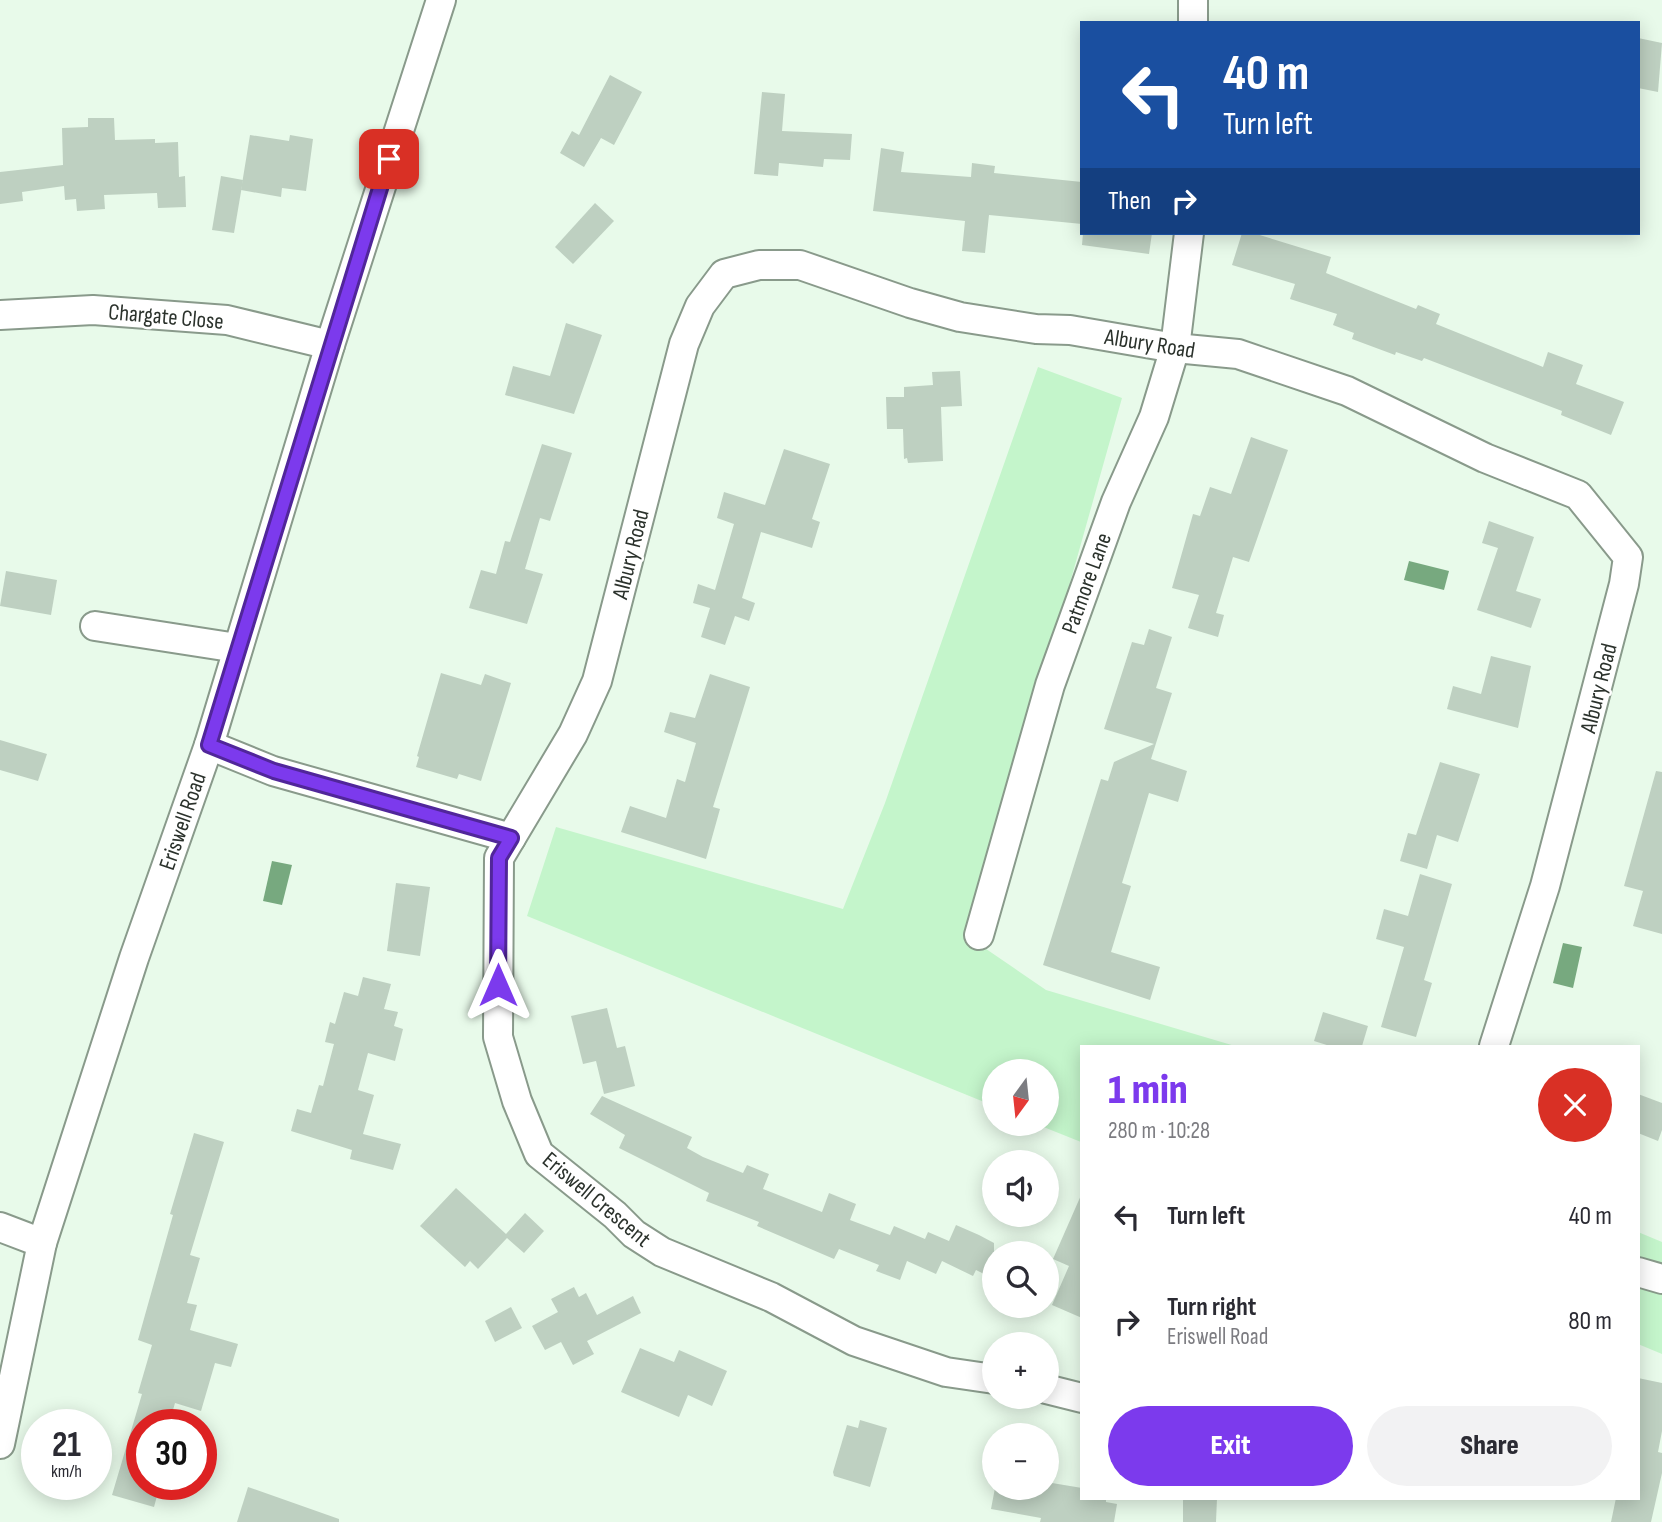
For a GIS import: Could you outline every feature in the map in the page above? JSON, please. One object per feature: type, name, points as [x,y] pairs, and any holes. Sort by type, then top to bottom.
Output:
[{"type":"street","name":"Eriswell Road","points":[[0,1444],[42,1243],[134,958],[209,745],[330,345],[441,0]]},
{"type":"street","points":[[1193,0],[1194,21]]},
{"type":"street","name":"Patmore Lane","points":[[979,935],[1016,798],[1058,662],[1116,502],[1154,417],[1175,348],[1189,235]]},
{"type":"street","name":"Albury Road","points":[[511,838],[573,734],[597,681],[684,344],[700,306],[724,274],[759,265],[800,265],[909,303],[961,317],[1036,329],[1070,330],[1175,348],[1238,354],[1347,391],[1485,458],[1578,495],[1628,557],[1624,584],[1581,756],[1545,886],[1494,1045]]},
{"type":"street","name":"Chargate Close","points":[[0,315],[93,310],[227,320],[330,345]]},
{"type":"street","points":[[95,626],[237,648]]},
{"type":"street","points":[[209,745],[274,771],[511,838]]},
{"type":"street","name":"Eriswell Crescent","points":[[511,838],[499,858],[498,1037],[517,1101],[539,1154],[634,1234],[662,1252],[771,1297],[854,1341],[946,1372],[982,1377]]},
{"type":"street","points":[[0,1227],[42,1243]]},
{"type":"street","points":[[1640,1273],[1662,1279]]},
{"type":"street","points":[[1059,1392],[1080,1398]]},
{"type":"shaded area","points":[[1038,367],[1122,398],[970,938],[1046,990],[1232,1045],[1080,1045],[1080,1142],[1059,1133],[1059,1059],[982,1059],[982,1101],[527,916],[556,827],[843,909],[885,803]]},
{"type":"shaded area","points":[[1409,561],[1449,571],[1444,590],[1404,580]]},
{"type":"shaded area","points":[[272,861],[292,865],[282,905],[263,901]]},
{"type":"shaded area","points":[[1563,943],[1582,947],[1573,988],[1553,983]]},
{"type":"shaded area","points":[[1640,1233],[1662,1242],[1662,1354],[1640,1345]]},
{"type":"building","points":[[1640,38],[1662,43],[1658,92],[1640,88]]},
{"type":"building","points":[[610,75],[642,92],[614,145],[601,138],[584,167],[560,153],[572,131],[579,135]]},
{"type":"building","points":[[762,92],[785,94],[782,131],[852,134],[850,160],[824,159],[823,167],[779,163],[778,176],[754,174]]},
{"type":"building","points":[[88,118],[114,118],[115,140],[155,139],[155,143],[178,142],[179,177],[185,176],[186,207],[158,208],[157,193],[104,195],[105,209],[77,211],[76,199],[65,200],[64,186],[22,192],[23,201],[0,204],[0,172],[63,165],[62,128],[88,127]]},
{"type":"building","points":[[250,135],[289,141],[290,135],[313,139],[306,191],[282,188],[281,197],[241,190]]},
{"type":"building","points":[[881,148],[904,152],[901,172],[971,177],[972,163],[995,166],[994,173],[1080,182],[1080,224],[989,215],[985,253],[962,251],[965,221],[873,211]]},
{"type":"building","points":[[221,176],[243,180],[234,233],[212,230]]},
{"type":"building","points":[[595,203],[614,221],[573,264],[555,247]]},
{"type":"building","points":[[1083,235],[1152,235],[1149,254],[1082,245]]},
{"type":"building","points":[[1241,235],[1260,235],[1331,257],[1326,273],[1416,309],[1418,305],[1440,314],[1436,324],[1543,367],[1548,352],[1583,365],[1576,384],[1624,402],[1611,435],[1561,415],[1562,411],[1424,358],[1422,361],[1396,352],[1395,355],[1352,339],[1354,333],[1333,325],[1337,314],[1290,299],[1295,284],[1232,265]]},
{"type":"building","points":[[566,323],[602,335],[574,414],[505,395],[513,366],[550,376]]},
{"type":"building","points":[[960,371],[962,406],[941,407],[943,461],[908,463],[907,458],[904,459],[903,429],[887,429],[886,397],[904,397],[904,387],[933,385],[932,372]]},
{"type":"building","points":[[1251,437],[1288,450],[1249,562],[1233,557],[1216,613],[1224,615],[1218,637],[1188,628],[1199,595],[1172,588],[1193,514],[1200,516],[1210,487],[1231,494]]},
{"type":"building","points":[[542,444],[572,453],[550,521],[540,518],[525,569],[543,574],[527,624],[469,608],[481,570],[496,574],[505,541],[510,542]]},
{"type":"building","points":[[784,449],[830,464],[812,519],[820,522],[812,548],[761,532],[742,598],[755,603],[749,621],[735,616],[725,645],[701,637],[710,608],[693,603],[698,584],[715,590],[734,524],[717,518],[724,492],[765,505]]},
{"type":"building","points":[[1489,521],[1534,537],[1516,591],[1541,599],[1531,628],[1477,610],[1498,548],[1482,543]]},
{"type":"building","points":[[6,571],[57,580],[51,615],[0,606]]},
{"type":"building","points":[[1149,629],[1172,637],[1156,688],[1172,693],[1151,759],[1187,771],[1178,802],[1149,793],[1122,883],[1131,886],[1111,952],[1160,967],[1150,1000],[1043,965],[1101,779],[1108,781],[1114,762],[1154,744],[1104,729],[1132,642],[1144,645]]},
{"type":"building","points":[[1491,656],[1531,666],[1518,728],[1447,709],[1453,686],[1481,694]]},
{"type":"building","points":[[441,673],[481,685],[485,674],[511,683],[481,781],[459,774],[457,779],[416,767]]},
{"type":"building","points":[[710,674],[750,687],[713,807],[720,809],[706,859],[621,832],[630,806],[666,818],[677,779],[685,782],[696,743],[664,732],[670,712],[695,718]]},
{"type":"building","points":[[0,740],[47,754],[38,781],[0,770]]},
{"type":"building","points":[[1440,762],[1480,774],[1458,842],[1437,835],[1427,869],[1400,861],[1408,833],[1416,835]]},
{"type":"building","points":[[1656,771],[1662,772],[1662,934],[1633,926],[1643,891],[1624,886]]},
{"type":"building","points":[[1420,874],[1452,884],[1424,980],[1432,983],[1416,1037],[1381,1027],[1404,947],[1376,939],[1384,909],[1408,916]]},
{"type":"building","points":[[396,883],[430,887],[420,956],[387,951]]},
{"type":"building","points":[[363,977],[391,984],[384,1009],[398,1012],[394,1026],[403,1029],[395,1061],[368,1053],[358,1090],[374,1095],[363,1134],[401,1144],[393,1170],[350,1159],[352,1150],[291,1131],[297,1109],[311,1113],[319,1085],[323,1086],[334,1044],[325,1042],[330,1022],[335,1024],[344,992],[358,996]]},
{"type":"building","points":[[607,1008],[617,1048],[625,1046],[635,1086],[604,1094],[596,1061],[583,1064],[571,1016]]},
{"type":"building","points":[[1323,1012],[1368,1026],[1362,1045],[1327,1045],[1314,1041]]},
{"type":"building","points":[[1640,1095],[1662,1103],[1662,1130],[1658,1141],[1640,1134]]},
{"type":"building","points":[[602,1096],[692,1137],[687,1148],[703,1157],[743,1173],[747,1165],[769,1174],[763,1189],[822,1212],[829,1193],[856,1204],[850,1220],[890,1235],[894,1226],[925,1239],[928,1232],[949,1241],[956,1225],[990,1241],[982,1241],[982,1273],[976,1270],[973,1276],[942,1261],[936,1274],[907,1261],[900,1280],[876,1271],[879,1265],[839,1249],[834,1259],[757,1226],[759,1222],[706,1201],[709,1193],[619,1148],[625,1135],[590,1114]]},
{"type":"building","points":[[194,1133],[224,1142],[190,1255],[200,1258],[187,1303],[197,1305],[190,1330],[238,1344],[231,1367],[215,1363],[202,1409],[175,1403],[173,1409],[138,1409],[142,1394],[138,1393],[152,1345],[138,1340],[173,1215],[170,1214]]},
{"type":"building","points":[[456,1188],[506,1234],[525,1213],[544,1231],[524,1253],[507,1238],[478,1269],[470,1261],[465,1267],[420,1226]]},
{"type":"building","points":[[1080,1198],[1080,1317],[1059,1308],[1059,1289],[1069,1266],[1059,1262],[1059,1245]]},
{"type":"building","points":[[574,1287],[579,1297],[586,1293],[597,1315],[633,1296],[641,1313],[587,1341],[594,1354],[573,1365],[561,1342],[545,1350],[532,1326],[558,1312],[551,1299]]},
{"type":"building","points":[[511,1307],[522,1328],[495,1342],[485,1321]]},
{"type":"building","points":[[640,1348],[674,1362],[679,1350],[727,1371],[712,1406],[688,1395],[679,1417],[621,1392]]},
{"type":"building","points":[[1640,1378],[1662,1383],[1662,1431],[1658,1452],[1662,1453],[1662,1473],[1651,1522],[1611,1522],[1616,1500],[1640,1500]]},
{"type":"building","points":[[860,1420],[887,1428],[870,1487],[834,1476],[833,1472],[847,1425],[858,1428]]},
{"type":"building","points":[[126,1448],[126,1499],[112,1495]]},
{"type":"building","points":[[1059,1484],[1080,1488],[1080,1500],[1106,1500],[1117,1504],[1114,1522],[1040,1522],[1041,1518],[991,1509],[993,1500],[1059,1500]]},
{"type":"building","points":[[248,1487],[339,1519],[339,1522],[237,1522]]},
{"type":"building","points":[[130,1500],[156,1500],[154,1507]]},
{"type":"building","points":[[1183,1500],[1217,1500],[1216,1522],[1183,1522]]},
{"type":"route","points":[[389,159],[209,745],[274,771],[511,838],[499,858],[498,985]]}]
